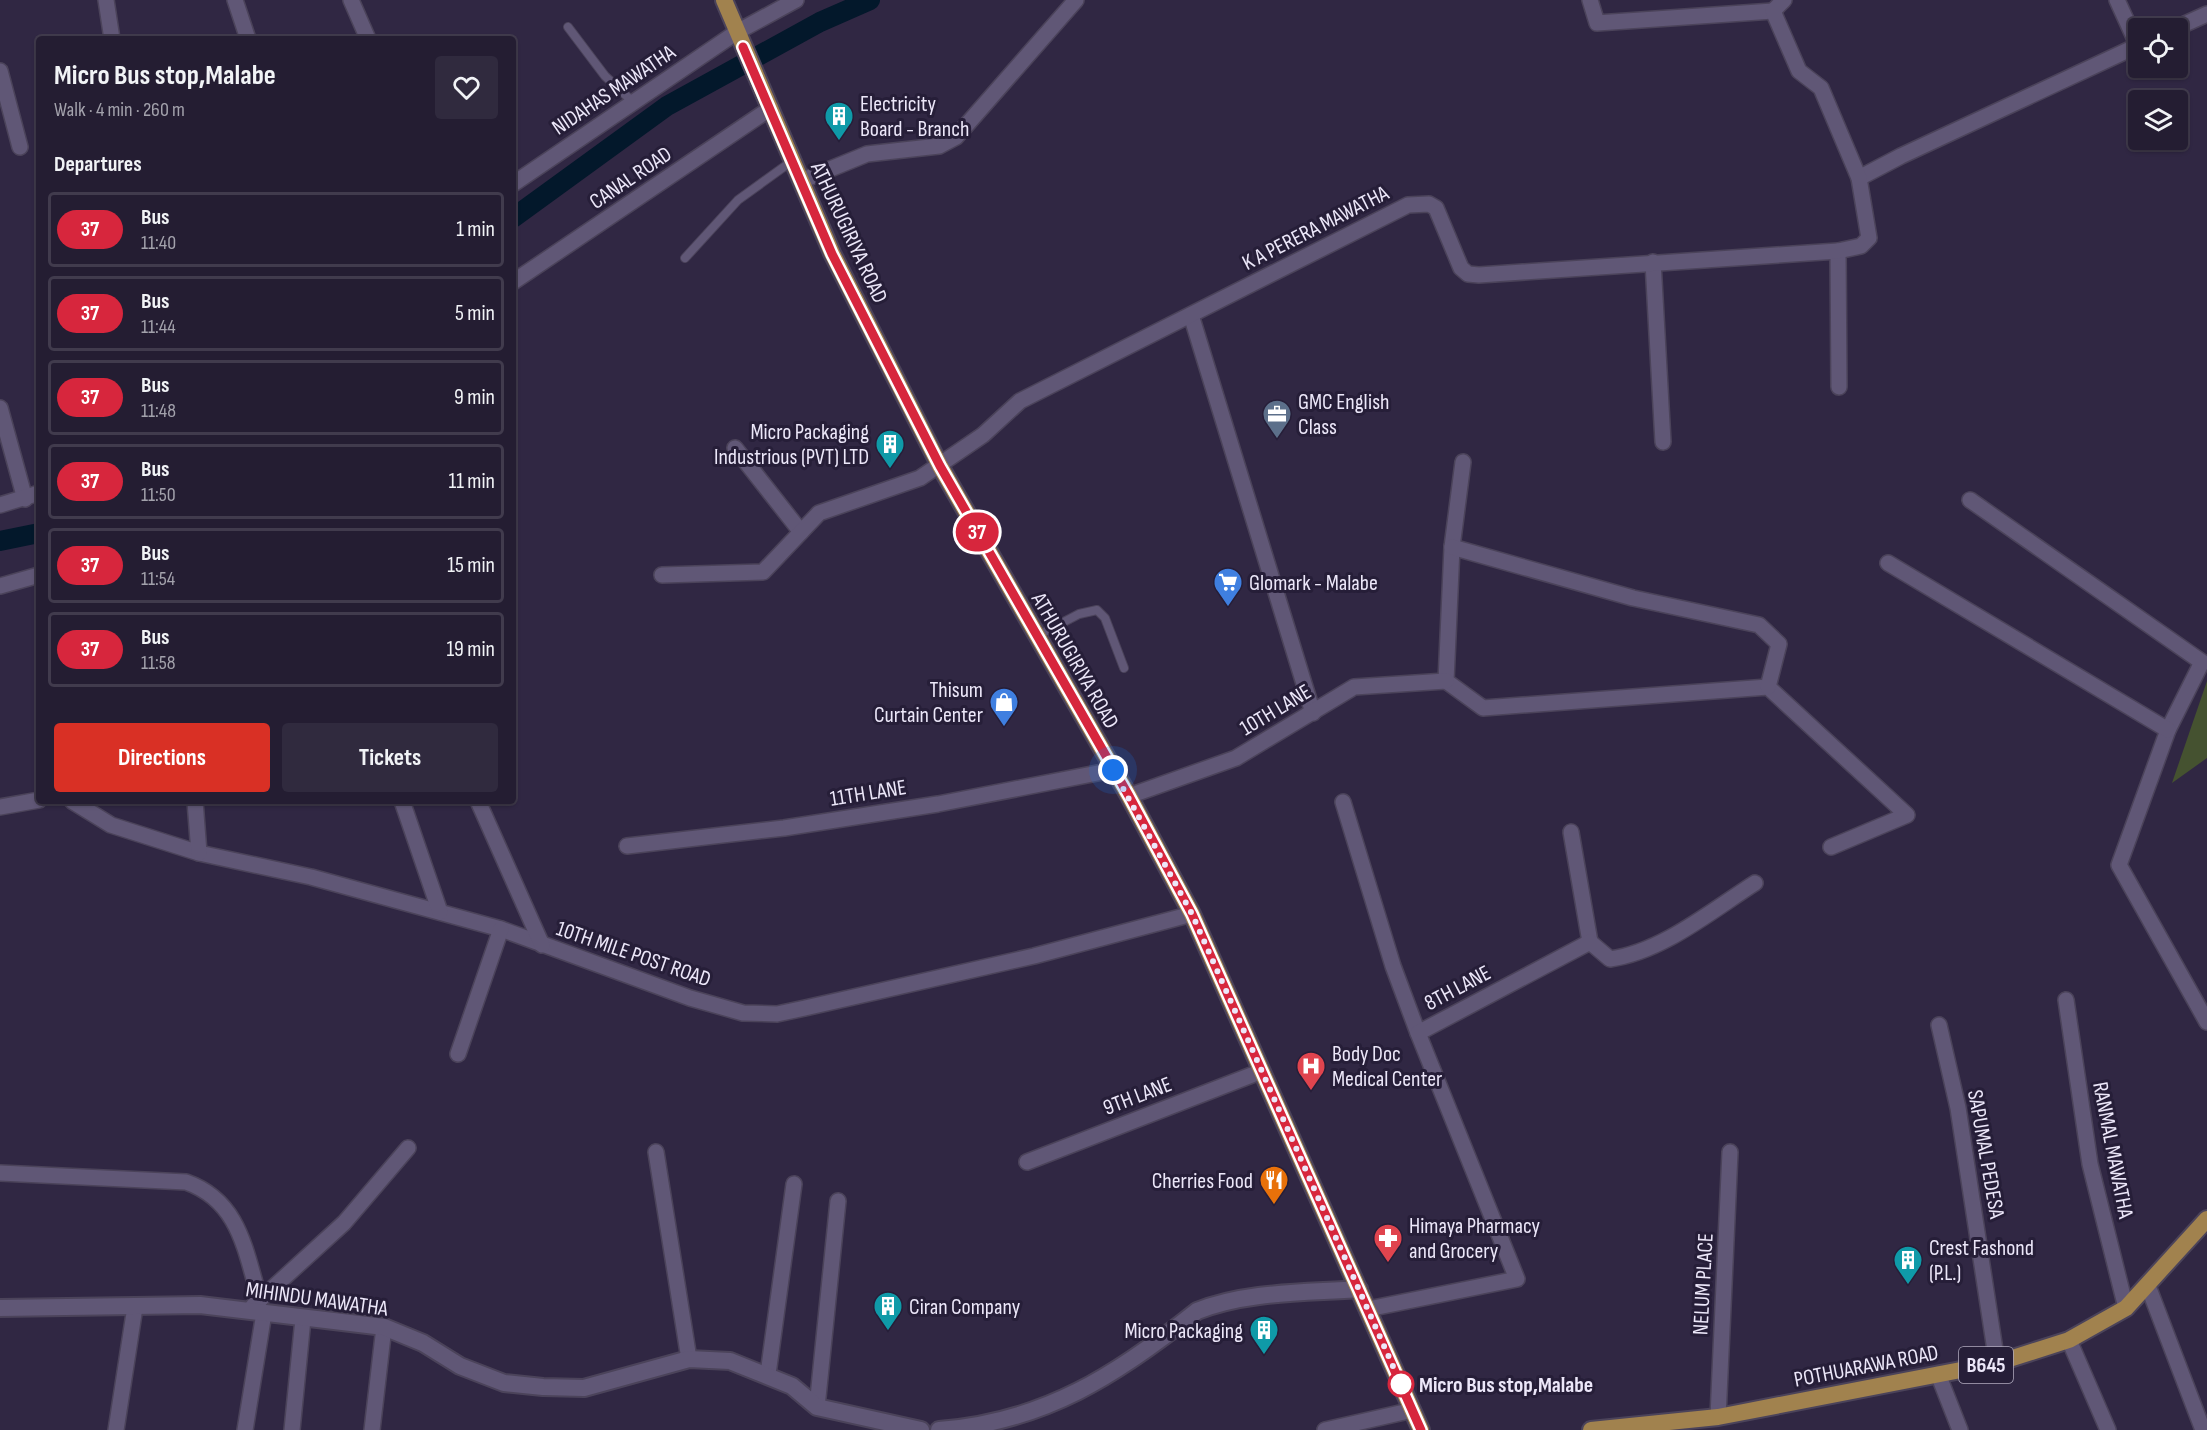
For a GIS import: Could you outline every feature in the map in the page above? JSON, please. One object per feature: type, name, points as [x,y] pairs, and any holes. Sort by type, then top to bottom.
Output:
[{"type":"main road","name":"ATHURUGIRIYA ROAD","points":[[724,0],[832,254],[940,466],[1129,796],[1192,914],[1421,1430]]},
{"type":"main road","name":"POTHUARAWA ROAD","points":[[1591,1430],[1718,1417],[1997,1363],[2069,1340],[2126,1308],[2207,1219]]},
{"type":"street","points":[[106,0],[112,36]]},
{"type":"street","points":[[235,0],[247,36]]},
{"type":"street","points":[[351,0],[367,36]]},
{"type":"street","points":[[740,39],[795,0]]},
{"type":"street","points":[[801,181],[867,154],[939,147],[956,137],[1076,0]]},
{"type":"street","points":[[1590,0],[1597,23],[1773,11],[1784,0]]},
{"type":"street","points":[[2117,0],[2128,24]]},
{"type":"street","points":[[1773,11],[1799,71],[1821,88],[1859,178],[1901,156],[2128,51]]},
{"type":"street","points":[[2188,23],[2207,14]]},
{"type":"street","name":"NIDAHAS MAWATHA","points":[[516,182],[633,102],[740,39]]},
{"type":"street","points":[[0,71],[20,147]]},
{"type":"street","name":"CANAL ROAD","points":[[516,280],[771,108]]},
{"type":"street","name":"K A PERERA MAWATHA","points":[[662,575],[763,572],[819,513],[920,478],[983,435],[1020,401],[1408,205],[1429,204],[1436,208],[1461,268],[1468,274],[1838,251],[1861,246],[1869,238],[1859,178]]},
{"type":"street","points":[[1838,251],[1839,387]]},
{"type":"street","points":[[1653,262],[1663,442]]},
{"type":"street","points":[[1191,315],[1313,713]]},
{"type":"street","points":[[0,408],[32,496],[0,504]]},
{"type":"street","points":[[735,448],[801,532]]},
{"type":"street","points":[[1463,462],[1452,547],[1446,681],[1483,708],[1768,687],[1907,815],[1831,846]]},
{"type":"street","points":[[1970,500],[2204,656],[2168,730],[2119,865],[2207,1022]]},
{"type":"street","points":[[1452,547],[1633,598],[1759,625],[1779,644],[1768,687]]},
{"type":"street","points":[[1887,563],[2168,730]]},
{"type":"street","points":[[0,586],[36,576]]},
{"type":"street","name":"10TH LANE","points":[[1129,796],[1236,758],[1354,687],[1446,681]]},
{"type":"street","name":"11TH LANE","points":[[627,846],[784,828],[938,804],[1113,770]]},
{"type":"street","points":[[0,807],[36,801]]},
{"type":"street","points":[[1342,802],[1393,966],[1418,1033]]},
{"type":"street","name":"10TH MILE POST ROAD","points":[[77,804],[111,825],[199,853],[311,878],[501,929],[700,1001],[743,1013],[777,1014],[1034,956],[1192,914]]},
{"type":"street","points":[[195,804],[199,853]]},
{"type":"street","points":[[403,804],[440,912]]},
{"type":"street","points":[[479,804],[542,945]]},
{"type":"street","points":[[1571,832],[1590,942],[1610,959],[1628,957],[1680,931],[1755,883]]},
{"type":"street","points":[[458,1054],[501,929]]},
{"type":"street","name":"8TH LANE","points":[[1368,1309],[1517,1279],[1418,1033],[1590,942]]},
{"type":"street","name":"RANMAL MAWATHA","points":[[2066,1000],[2090,1164],[2126,1308]]},
{"type":"street","name":"SAPUMAL PEDESA","points":[[1939,1025],[1958,1108],[1997,1363]]},
{"type":"street","name":"9TH LANE","points":[[1027,1162],[1262,1071]]},
{"type":"street","points":[[262,1306],[344,1223],[408,1148]]},
{"type":"street","points":[[656,1152],[689,1359]]},
{"type":"street","name":"NELUM PLACE","points":[[1718,1417],[1730,1152]]},
{"type":"street","points":[[0,1173],[186,1182],[216,1197],[235,1220],[262,1306],[245,1430]]},
{"type":"street","points":[[768,1374],[794,1184]]},
{"type":"street","points":[[817,1407],[838,1201]]},
{"type":"street","points":[[2148,1286],[2203,1430]]},
{"type":"street","points":[[939,1430],[969,1428],[1030,1414],[1068,1398],[1101,1379],[1197,1311],[1211,1305],[1233,1299],[1359,1289]]},
{"type":"street","name":"MIHINDU MAWATHA","points":[[0,1308],[200,1305],[247,1311],[262,1306],[303,1319],[384,1327],[423,1343],[460,1366],[504,1383],[543,1387],[584,1388],[689,1359],[730,1360],[792,1386],[817,1407],[921,1430]]},
{"type":"street","points":[[116,1430],[135,1307]]},
{"type":"street","points":[[292,1430],[303,1319]]},
{"type":"street","points":[[372,1430],[384,1327]]},
{"type":"street","points":[[2069,1340],[2108,1430]]},
{"type":"street","points":[[1938,1374],[1960,1430]]},
{"type":"street","points":[[1325,1430],[1413,1410]]},
{"type":"lane","points":[[568,27],[604,76],[633,102]]},
{"type":"lane","points":[[686,258],[738,200],[792,161]]},
{"type":"lane","points":[[1037,636],[1079,614],[1098,610],[1105,618],[1124,668]]},
{"type":"green space","points":[[2207,681],[2207,758],[2172,783]]},
{"type":"waterway","points":[[516,216],[667,106],[820,22],[870,0]]},
{"type":"waterway","points":[[0,541],[36,534]]},
{"type":"bus line","name":"37","points":[[743,47],[832,254],[940,466],[1129,796],[1192,914],[1421,1430]]},
{"type":"place","name":"Electricity Board - Branch","points":[[839,142]]},
{"type":"place","name":"GMC English Class","points":[[1277,440]]},
{"type":"place","name":"Micro Packaging Industrious (PVT) LTD","points":[[890,470]]},
{"type":"place","name":"Glomark - Malabe","points":[[1228,608]]},
{"type":"place","name":"Thisum Curtain Center","points":[[1004,728]]},
{"type":"place","name":"Body Doc Medical Center","points":[[1311,1092]]},
{"type":"place","name":"Cherries Food","points":[[1274,1206]]},
{"type":"place","name":"Himaya Pharmacy and Grocery","points":[[1388,1264]]},
{"type":"place","name":"Crest Fashond (P.L.)","points":[[1908,1286]]},
{"type":"place","name":"Ciran Company","points":[[888,1332]]},
{"type":"place","name":"Micro Packaging","points":[[1264,1356]]},
{"type":"place","name":"Micro Bus stop,Malabe","points":[[1401,1384]]},
{"type":"route","points":[[1113,770],[1192,914],[1404,1391],[1401,1384]]}]
